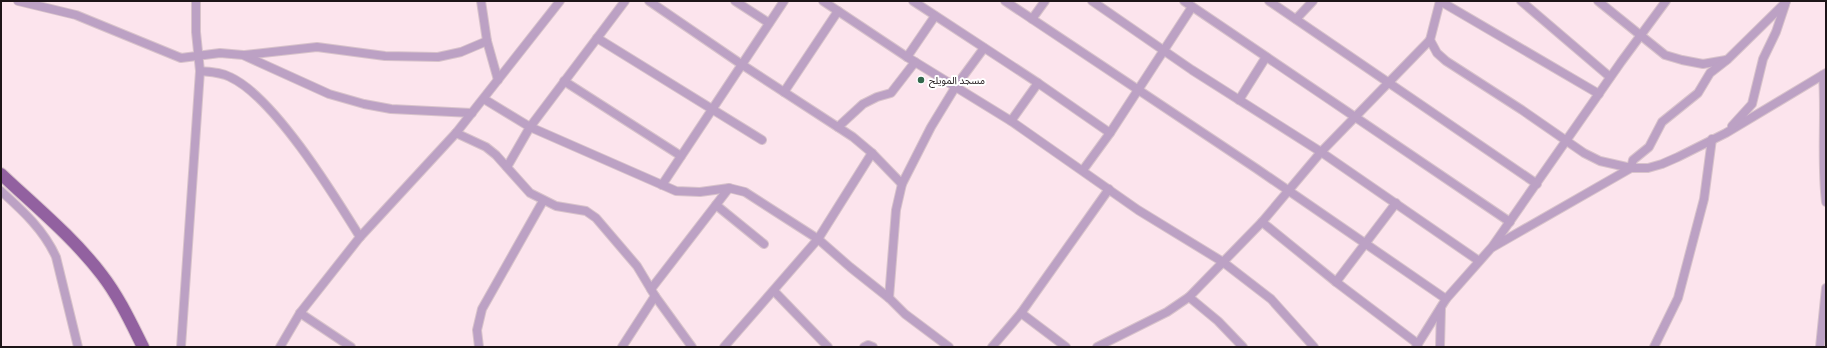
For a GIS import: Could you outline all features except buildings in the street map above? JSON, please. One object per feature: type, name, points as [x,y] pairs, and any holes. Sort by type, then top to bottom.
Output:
[{"type":"main road","points":[[1,174],[58,227],[98,269],[124,308],[143,347]]},
{"type":"street","points":[[18,1],[76,15],[181,58],[220,53],[243,55],[317,46],[385,56],[438,57],[461,52],[488,41]]},
{"type":"street","points":[[181,347],[200,71],[196,32],[196,1]]},
{"type":"street","points":[[481,1],[488,41],[498,80]]},
{"type":"street","points":[[280,347],[300,313],[360,237],[456,133],[560,1]]},
{"type":"street","points":[[507,167],[530,127],[624,1]]},
{"type":"street","points":[[649,1],[741,64],[853,137],[872,153],[902,184]]},
{"type":"street","points":[[735,1],[769,23]]},
{"type":"street","points":[[662,185],[784,1]]},
{"type":"street","points":[[823,1],[907,57],[956,86],[1010,121],[1083,170],[1138,210],[1223,262],[1272,299],[1314,347]]},
{"type":"street","points":[[913,1],[1038,83],[1110,133]]},
{"type":"street","points":[[1005,1],[1446,299]]},
{"type":"street","points":[[1032,19],[1045,1]]},
{"type":"street","points":[[1092,1],[1164,49],[1192,70],[1321,152],[1480,261]]},
{"type":"street","points":[[1184,1],[1354,118],[1510,222]]},
{"type":"street","points":[[1269,1],[1537,184]]},
{"type":"street","points":[[1296,19],[1313,1]]},
{"type":"street","points":[[1096,347],[1167,312],[1189,297],[1262,222],[1321,152],[1430,40],[1440,1],[1599,94]]},
{"type":"street","points":[[1521,1],[1610,78]]},
{"type":"street","points":[[1598,1],[1640,37],[1665,55],[1704,64],[1728,59]]},
{"type":"street","points":[[1262,222],[1417,345],[1446,299],[1492,247],[1566,140],[1666,1]]},
{"type":"street","points":[[1492,247],[1631,168],[1633,160],[1649,147],[1662,122],[1698,93],[1710,74],[1728,59],[1787,2]]},
{"type":"street","points":[[1726,133],[1752,104],[1764,59],[1787,2]]},
{"type":"street","points":[[1083,170],[1110,133],[1137,89],[1192,7]]},
{"type":"street","points":[[784,92],[838,11]]},
{"type":"street","points":[[907,57],[935,16]]},
{"type":"street","points":[[597,38],[762,140]]},
{"type":"street","points":[[1430,40],[1437,53],[1446,61],[1522,110],[1584,153],[1600,161],[1631,168],[1648,168],[1662,164],[1726,133],[1824,74],[1824,175],[1826,202]]},
{"type":"street","points":[[889,298],[896,210],[902,184],[931,127],[956,86],[984,48]]},
{"type":"street","points":[[243,55],[328,94],[357,102],[391,109],[472,113]]},
{"type":"street","points":[[1239,100],[1266,57]]},
{"type":"street","points":[[838,127],[863,104],[877,97],[891,93],[915,62]]},
{"type":"street","points":[[200,71],[216,72],[230,77],[253,92],[263,102],[290,134],[344,211],[360,237]]},
{"type":"street","points":[[564,81],[681,156]]},
{"type":"street","points":[[1010,121],[1038,83]]},
{"type":"street","points":[[484,99],[530,127],[676,191],[688,192],[729,188],[745,192],[818,239],[889,298],[905,314],[949,347]]},
{"type":"street","points":[[456,133],[486,147],[496,155],[530,193],[556,206],[586,211],[596,218],[637,266],[653,293],[692,347]]},
{"type":"street","points":[[1654,347],[1678,298],[1704,199],[1712,139]]},
{"type":"street","points":[[724,347],[818,239],[872,153]]},
{"type":"street","points":[[622,347],[653,293],[729,188]]},
{"type":"street","points":[[992,347],[1020,313],[1109,189]]},
{"type":"street","points":[[1,191],[32,221],[51,245],[56,257],[78,347]]},
{"type":"street","points":[[479,347],[477,330],[482,309],[544,201]]},
{"type":"street","points":[[1336,282],[1396,203]]},
{"type":"street","points":[[716,205],[764,244]]},
{"type":"street","points":[[1820,347],[1826,288]]},
{"type":"street","points":[[774,291],[828,347]]},
{"type":"street","points":[[1189,297],[1218,321],[1243,347]]},
{"type":"street","points":[[1440,347],[1441,307]]},
{"type":"street","points":[[300,313],[351,347]]},
{"type":"street","points":[[1020,313],[1066,347]]},
{"type":"street","points":[[864,347],[868,345],[873,347]]},
{"type":"place","name":"مسجد المويلح","points":[[921,80]]}]
